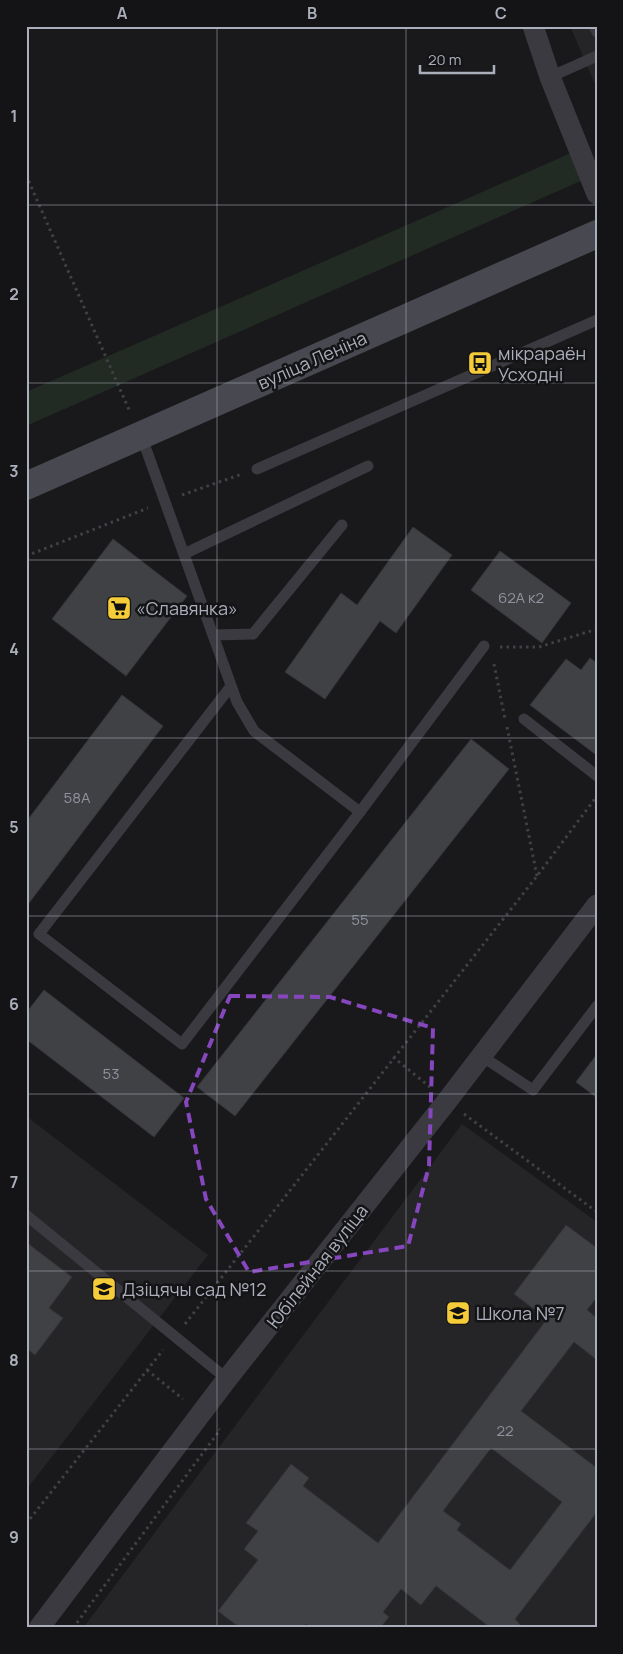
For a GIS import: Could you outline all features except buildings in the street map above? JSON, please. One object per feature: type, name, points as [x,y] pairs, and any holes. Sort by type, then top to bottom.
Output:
[{"type":"main road","name":"вуліца Леніна","points":[[26,486],[597,234]]},
{"type":"street","points":[[533,26],[550,77],[597,194]]},
{"type":"street","name":"Юбілейная вуліца","points":[[39,1628],[227,1379],[446,1101],[596,905]]},
{"type":"lane","points":[[594,26],[597,32]]},
{"type":"lane","points":[[550,77],[597,56]]},
{"type":"lane","points":[[257,469],[597,320]]},
{"type":"lane","points":[[141,435],[237,702],[254,731],[360,812]]},
{"type":"lane","points":[[184,554],[368,466]]},
{"type":"lane","points":[[213,635],[253,634],[342,525]]},
{"type":"lane","points":[[231,686],[39,934],[182,1044],[487,646]]},
{"type":"lane","points":[[524,719],[597,776]]},
{"type":"lane","points":[[480,1055],[533,1090],[597,1006]]},
{"type":"lane","points":[[26,1215],[227,1379]]},
{"type":"path","points":[[26,175],[141,435]]},
{"type":"path","points":[[26,556],[165,500],[257,469]]},
{"type":"path","points":[[537,876],[487,646],[539,647],[597,628]]},
{"type":"path","points":[[26,1524],[537,876],[597,796]]},
{"type":"path","points":[[393,1058],[446,1101],[597,1212]]},
{"type":"highlighted area","points":[[230,996],[330,997],[433,1028],[429,1166],[408,1246],[249,1272],[206,1199],[186,1102]]},
{"type":"shaded area","points":[[570,26],[597,26],[597,81],[594,82]]},
{"type":"shaded area","points":[[571,153],[583,180],[26,426],[26,392]]},
{"type":"shaded area","name":"Дзіцячы сад №12","points":[[26,1116],[208,1255],[26,1490]]},
{"type":"shaded area","name":"Школа №7","points":[[462,1124],[597,1222],[597,1628],[83,1628]]},
{"type":"place","name":"мікрараён Усходні","points":[[480,363]]},
{"type":"place","name":"«Славянка»","points":[[119,608]]},
{"type":"place","name":"Дзіцячы сад №12","points":[[104,1289]]},
{"type":"place","name":"Школа №7","points":[[458,1313]]}]
